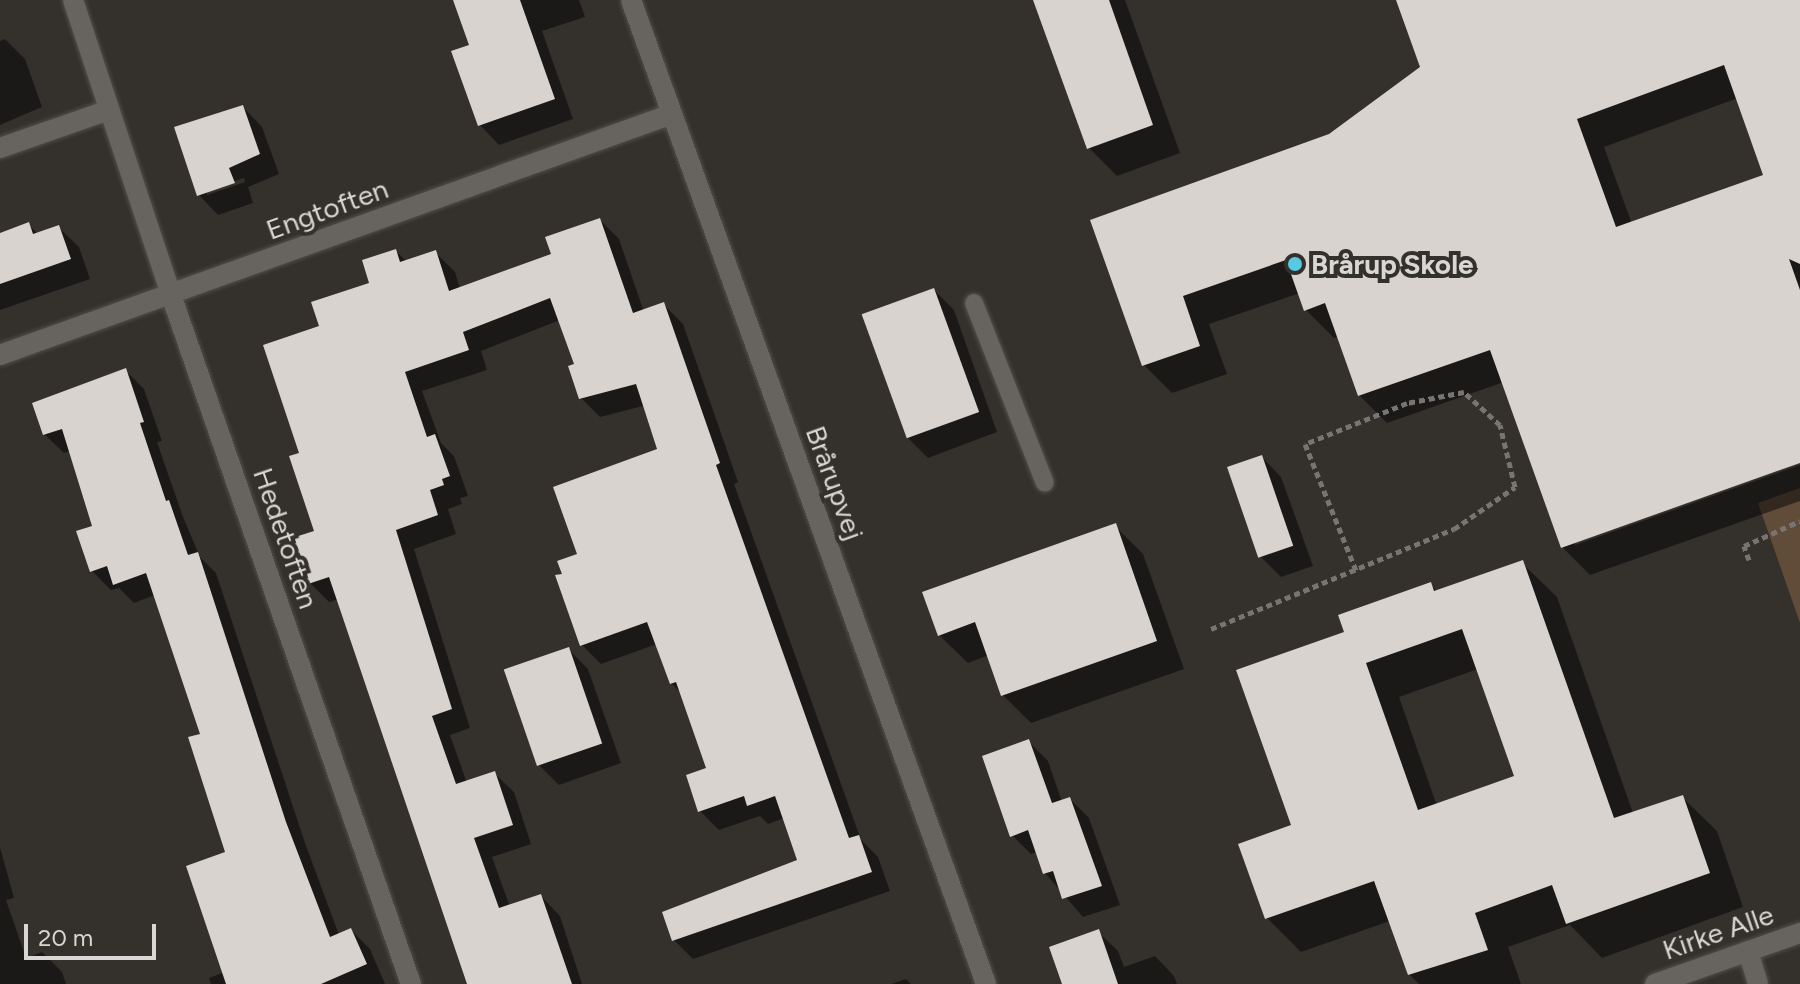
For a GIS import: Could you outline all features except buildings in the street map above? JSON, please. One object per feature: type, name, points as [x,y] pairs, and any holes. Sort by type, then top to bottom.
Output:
[{"type":"street","name":"Hedetoften","points":[[73,0],[171,295],[411,984]]},
{"type":"street","name":"Brårupvej","points":[[631,0],[986,984]]},
{"type":"street","points":[[0,148],[109,110]]},
{"type":"street","name":"Engtoften","points":[[0,355],[672,114]]},
{"type":"street","name":"Kirke Alle","points":[[1655,984],[1800,933]]},
{"type":"street","points":[[1748,951],[1758,984]]},
{"type":"lane","points":[[974,303],[1045,483]]},
{"type":"path","points":[[1211,629],[1356,570],[1454,529],[1515,487],[1500,425],[1464,392],[1407,403],[1305,444],[1356,570]]},
{"type":"path","points":[[1749,560],[1744,546],[1800,521]]},
{"type":"shaded area","points":[[1800,488],[1800,623],[1758,503]]},
{"type":"place","name":"Brårup Skole","points":[[1295,264]]}]
